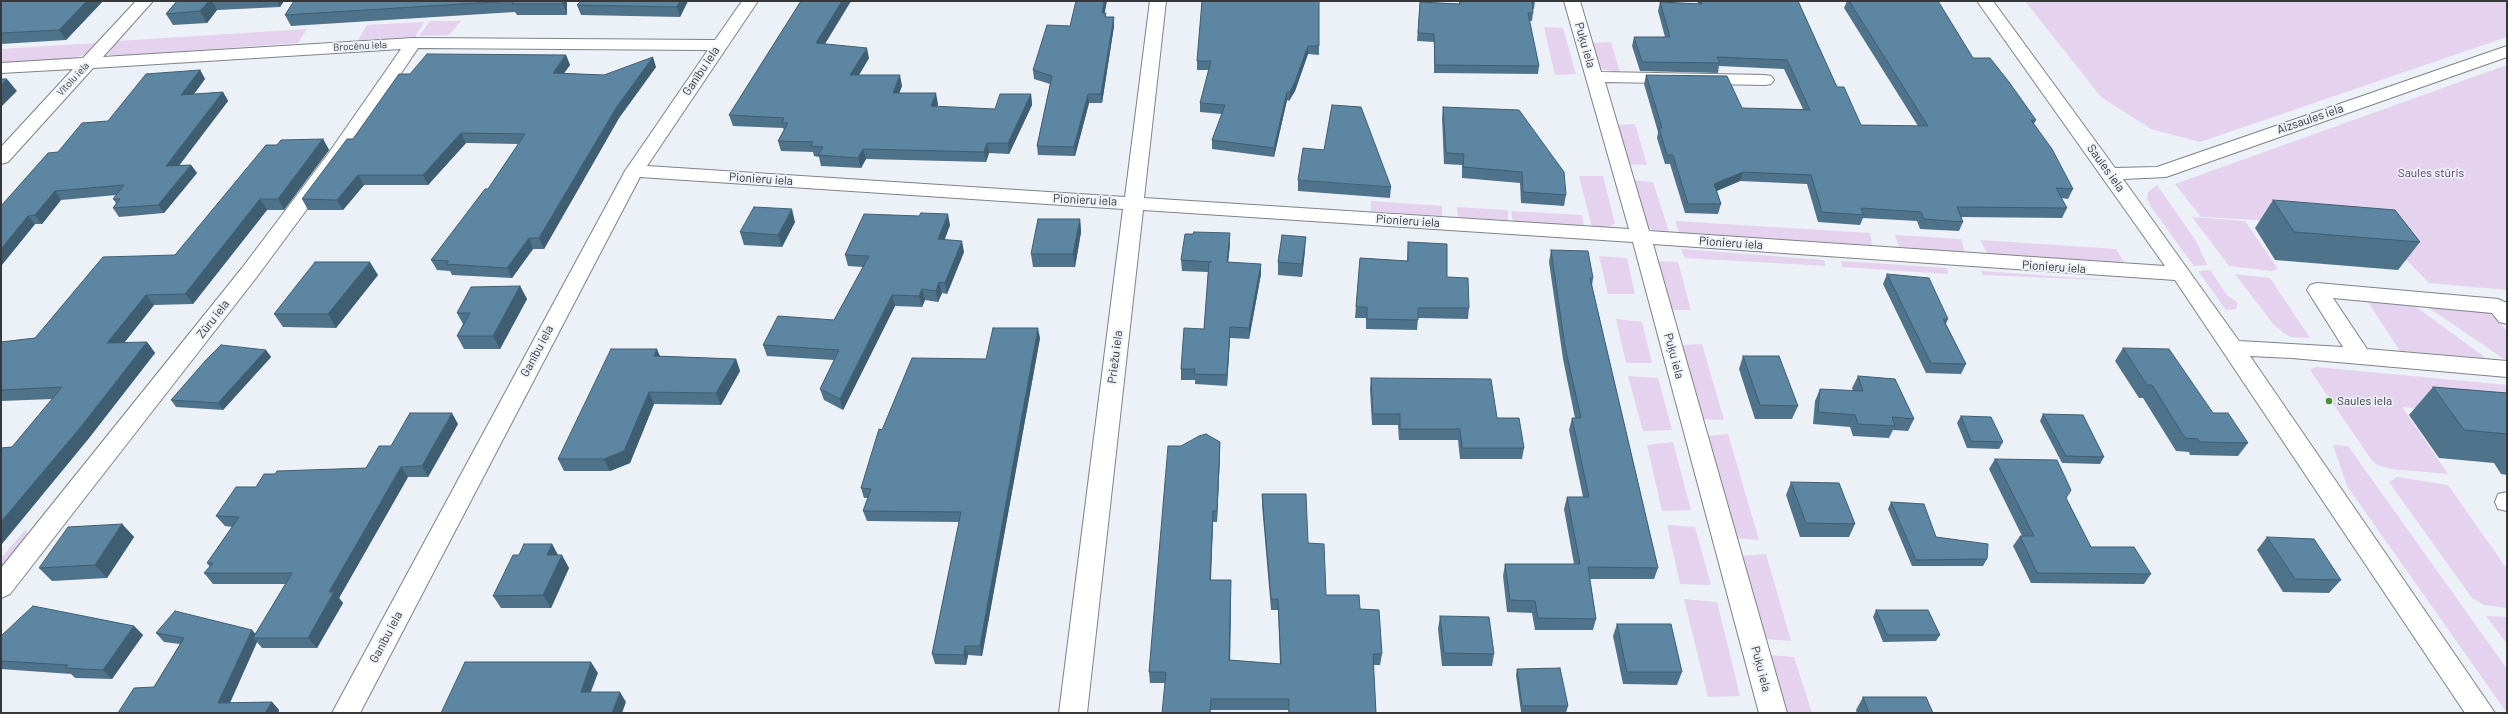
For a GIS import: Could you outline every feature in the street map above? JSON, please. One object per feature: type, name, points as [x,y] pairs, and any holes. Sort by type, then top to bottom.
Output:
[{"type":"street","name":"Vītolu iela","points":[[1,158],[145,1]]},
{"type":"street","name":"Ganību iela","points":[[346,713],[634,171],[750,1]]},
{"type":"street","name":"Priežu iela","points":[[1072,713],[1158,1]]},
{"type":"street","name":"Puķu iela","points":[[1572,1],[1641,236],[1773,713]]},
{"type":"street","name":"Saules iela","points":[[1985,1],[2182,274],[2481,713]]},
{"type":"street","name":"Brocēnu iela","points":[[1,68],[90,61],[413,43],[719,45]]},
{"type":"street","name":"Zūru iela","points":[[1,587],[249,273],[335,158],[413,43]]},
{"type":"street","name":"Aizsaules iela","points":[[2110,174],[2159,173],[2507,51]]},
{"type":"street","points":[[1594,77],[1765,80]]},
{"type":"street","name":"Pionieru iela","points":[[634,171],[1641,236],[2182,274]]},
{"type":"street","points":[[2360,356],[2317,290],[2498,306],[2507,317]]},
{"type":"street","points":[[2233,348],[2360,356],[2507,369]]},
{"type":"green space","points":[[2025,1],[2507,1],[2507,37],[2200,142],[2151,129],[2101,97]]},
{"type":"green space","points":[[430,21],[461,21],[449,35],[419,36]]},
{"type":"green space","points":[[424,22],[415,37],[358,40],[367,25]]},
{"type":"green space","points":[[1544,27],[1563,28],[1576,74],[1555,75]]},
{"type":"green space","points":[[307,29],[298,43],[116,56],[108,54],[118,41]]},
{"type":"green space","points":[[1611,42],[1620,72],[1599,69],[1591,43]]},
{"type":"green space","points":[[95,43],[86,54],[75,58],[1,64],[1,49]]},
{"type":"green space","name":"Saules stūris","points":[[2507,65],[2507,290],[2429,283],[2373,226],[2201,217],[2175,184]]},
{"type":"green space","points":[[1635,124],[1647,165],[1626,164],[1615,125]]},
{"type":"green space","points":[[1579,176],[1603,176],[1615,224],[1607,227],[1592,227]]},
{"type":"green space","points":[[1630,180],[1653,182],[1669,232],[1653,230],[1646,226]]},
{"type":"green space","points":[[2157,185],[2196,241],[2207,265],[2194,266],[2151,207],[2147,199],[2148,192]]},
{"type":"green space","points":[[1371,201],[1442,206],[1442,216],[1371,211]]},
{"type":"green space","points":[[1457,207],[1508,210],[1508,220],[1458,217]]},
{"type":"green space","points":[[1511,211],[1582,215],[1584,226],[1513,221]]},
{"type":"green space","points":[[2192,217],[2245,221],[2278,269],[2272,271],[2229,266]]},
{"type":"green space","points":[[1675,221],[1870,233],[1872,245],[1679,233]]},
{"type":"green space","points":[[1895,235],[1961,239],[1965,252],[1899,247]]},
{"type":"green space","points":[[1980,240],[2116,249],[2124,262],[1988,254]]},
{"type":"green space","points":[[1681,249],[1824,260],[1826,266],[1685,258]]},
{"type":"green space","points":[[1599,256],[1627,258],[1635,294],[1608,294]]},
{"type":"green space","points":[[1655,261],[1678,262],[1691,310],[1670,310]]},
{"type":"green space","points":[[1841,261],[1947,268],[1948,274],[1842,267]]},
{"type":"green space","points":[[2210,270],[2227,295],[2238,303],[2236,309],[2226,310],[2198,271]]},
{"type":"green space","points":[[1981,271],[2124,281],[1983,275]]},
{"type":"green space","points":[[2235,274],[2270,278],[2310,338],[2291,337],[2274,325]]},
{"type":"green space","points":[[2366,299],[2412,304],[2486,358],[2400,351]]},
{"type":"green space","points":[[2426,306],[2488,313],[2496,317],[2507,332],[2507,361]]},
{"type":"green space","points":[[1616,319],[1642,322],[1652,363],[1626,363]]},
{"type":"green space","points":[[1702,344],[1724,420],[1701,419],[1681,345]]},
{"type":"green space","points":[[2316,367],[2507,385],[2507,417],[2402,407],[2448,474],[2391,469],[2377,465],[2371,459],[2310,370]]},
{"type":"green space","points":[[1628,376],[1658,378],[1672,430],[1643,431]]},
{"type":"green space","points":[[1728,434],[1759,540],[1736,538],[1707,436]]},
{"type":"green space","points":[[1673,442],[1691,510],[1662,511],[1647,445]]},
{"type":"green space","points":[[2333,445],[2348,446],[2507,669],[2507,713],[2347,486]]},
{"type":"green space","points":[[2397,477],[2448,485],[2507,569],[2507,608],[2484,605],[2472,598],[2389,482]]},
{"type":"green space","points":[[1667,525],[1695,527],[1711,585],[1680,584]]},
{"type":"green space","points":[[26,529],[27,534],[1,569],[1,558]]},
{"type":"green space","points":[[1766,554],[1791,641],[1765,639],[1743,556]]},
{"type":"green space","points":[[1684,599],[1717,602],[1740,696],[1708,697]]},
{"type":"green space","points":[[2486,616],[2507,617],[2507,644]]},
{"type":"green space","points":[[1769,655],[1794,657],[1812,713],[1787,713]]},
{"type":"building","points":[[1,1],[87,1],[59,30],[1,33]]},
{"type":"building","points":[[177,1],[209,1],[200,11],[166,14]]},
{"type":"building","points":[[294,1],[511,1],[285,15]]},
{"type":"building","points":[[515,1],[563,1],[563,4],[512,4]]},
{"type":"building","points":[[581,1],[680,1],[677,7],[577,5]]},
{"type":"building","points":[[801,1],[842,1],[816,43],[867,48],[850,75],[900,75],[893,93],[936,93],[931,106],[995,109],[1000,94],[1031,94],[1008,143],[987,143],[984,152],[863,149],[858,158],[818,155],[823,147],[811,146],[813,142],[778,141],[788,123],[782,123],[784,118],[729,115]]},
{"type":"building","points":[[1076,1],[1104,1],[1102,13],[1106,13],[1105,17],[1114,17],[1101,94],[1088,94],[1074,147],[1037,146],[1052,76],[1033,70],[1047,25],[1070,26]]},
{"type":"building","points":[[1202,1],[1319,1],[1319,46],[1308,46],[1295,82],[1290,92],[1287,92],[1274,148],[1212,140],[1225,105],[1200,103],[1211,61],[1197,61]]},
{"type":"building","points":[[1460,1],[1532,1],[1533,13],[1528,13],[1539,66],[1435,65],[1434,34],[1418,33],[1420,2],[1460,4]]},
{"type":"building","points":[[1701,1],[1798,1],[1837,87],[1844,87],[1861,125],[1928,126],[1849,1],[1938,1],[1973,58],[1990,58],[2036,120],[2031,120],[2052,149],[2073,189],[2056,188],[2067,208],[1957,207],[1963,222],[1924,219],[1921,212],[1861,208],[1864,215],[1822,212],[1811,175],[1743,172],[1714,184],[1721,204],[1688,204],[1673,155],[1667,155],[1659,128],[1662,128],[1646,75],[1727,76],[1742,108],[1810,110],[1787,60],[1717,57],[1720,63],[1642,62],[1634,37],[1670,37],[1660,2],[1702,4]]},
{"type":"building","points":[[427,54],[566,55],[553,73],[604,75],[653,57],[616,108],[539,238],[529,238],[507,268],[446,264],[449,261],[431,260],[485,189],[488,189],[525,134],[461,133],[423,175],[358,175],[337,200],[302,199],[347,139],[353,139],[399,74],[410,74]]},
{"type":"building","points":[[200,70],[181,95],[223,92],[166,166],[191,165],[158,205],[113,208],[120,199],[113,199],[124,185],[55,191],[35,215],[28,216],[1,249],[1,206],[48,153],[58,152],[82,123],[108,121],[146,74]]},
{"type":"building","points":[[1,79],[7,79],[1,85]]},
{"type":"building","points":[[1332,105],[1361,107],[1391,187],[1298,180],[1303,148],[1324,150]]},
{"type":"building","points":[[1443,107],[1519,110],[1564,172],[1566,195],[1523,192],[1522,172],[1463,167],[1464,154],[1446,153]]},
{"type":"building","points":[[323,139],[278,199],[260,199],[185,294],[146,295],[107,343],[147,342],[80,428],[1,522],[1,448],[12,447],[62,387],[1,390],[1,342],[35,338],[103,257],[175,255],[266,145],[277,145],[281,140]]},
{"type":"building","points":[[2273,200],[2395,210],[2420,242],[2294,232]]},
{"type":"building","points":[[754,207],[792,209],[778,235],[740,232]]},
{"type":"building","points":[[921,213],[948,214],[938,239],[962,241],[945,283],[939,282],[936,291],[922,289],[919,296],[892,295],[840,399],[820,389],[839,350],[763,345],[778,316],[834,320],[869,256],[845,255],[864,214],[919,216]]},
{"type":"building","points":[[1038,219],[1080,219],[1073,254],[1031,254]]},
{"type":"building","points":[[1194,232],[1230,233],[1227,262],[1261,264],[1249,328],[1230,327],[1227,375],[1194,374],[1195,369],[1181,369],[1184,328],[1204,329],[1209,262],[1212,262],[1181,260],[1185,234],[1193,234]]},
{"type":"building","points":[[1282,235],[1306,237],[1302,264],[1278,262]]},
{"type":"building","points":[[1408,242],[1447,244],[1447,277],[1468,278],[1469,308],[1418,308],[1418,320],[1367,319],[1367,307],[1356,307],[1360,258],[1408,261]]},
{"type":"building","points":[[1551,250],[1588,251],[1593,278],[1590,278],[1658,568],[1588,567],[1596,619],[1538,618],[1535,601],[1510,600],[1505,564],[1580,564],[1567,497],[1589,497],[1572,418],[1581,418],[1565,347]]},
{"type":"building","points":[[315,262],[370,262],[328,314],[274,314]]},
{"type":"building","points":[[1887,274],[1929,278],[1948,319],[1943,319],[1966,364],[1931,363]]},
{"type":"building","points":[[520,286],[493,336],[457,336],[470,313],[457,313],[471,287]]},
{"type":"building","points":[[993,328],[1038,328],[980,646],[965,646],[964,655],[932,654],[961,512],[863,511],[871,489],[861,488],[879,429],[882,430],[912,358],[986,359]]},
{"type":"building","points":[[221,345],[266,350],[218,403],[171,400],[206,360]]},
{"type":"building","points":[[2123,348],[2169,349],[2213,413],[2228,413],[2248,443],[2200,442],[2198,439],[2185,438],[2152,385],[2147,385]]},
{"type":"building","points":[[611,349],[657,349],[654,356],[736,359],[716,393],[649,392],[624,451],[604,459],[558,459]]},
{"type":"building","points":[[1743,356],[1779,356],[1798,406],[1760,405]]},
{"type":"building","points":[[1858,376],[1895,379],[1914,419],[1892,417],[1895,426],[1858,424],[1855,415],[1818,412],[1820,389],[1863,391]]},
{"type":"building","points":[[1371,378],[1491,379],[1497,418],[1519,418],[1524,448],[1462,448],[1460,429],[1400,429],[1400,414],[1373,414]]},
{"type":"building","points":[[2433,387],[2507,393],[2507,434],[2464,430]]},
{"type":"building","points":[[410,413],[452,413],[422,466],[401,467],[329,592],[334,592],[308,638],[253,638],[292,573],[204,573],[213,563],[207,563],[239,517],[216,516],[236,487],[256,487],[264,474],[275,474],[277,471],[366,468],[379,446],[391,446]]},
{"type":"building","points":[[2043,414],[2083,415],[2104,457],[2066,456]]},
{"type":"building","points":[[1961,416],[1991,417],[2003,442],[1971,441]]},
{"type":"building","points":[[1206,434],[1220,442],[1217,511],[1213,511],[1210,580],[1231,580],[1229,660],[1281,664],[1278,599],[1271,599],[1262,494],[1306,494],[1308,543],[1324,544],[1326,595],[1359,595],[1360,609],[1379,610],[1382,654],[1373,654],[1376,713],[1289,713],[1289,699],[1211,699],[1210,713],[1162,713],[1166,672],[1149,672],[1168,446],[1181,446],[1199,436]]},
{"type":"building","points":[[1995,459],[2057,460],[2071,490],[2066,498],[2091,547],[2134,547],[2151,574],[2037,573],[2020,536],[2034,536]]},
{"type":"building","points":[[1791,482],[1839,483],[1855,524],[1806,523]]},
{"type":"building","points":[[1891,502],[1924,504],[1936,537],[1988,544],[1987,559],[1916,560]]},
{"type":"building","points":[[122,524],[95,565],[39,568],[68,527]]},
{"type":"building","points":[[2267,537],[2314,539],[2341,580],[2295,579]]},
{"type":"building","points":[[524,544],[552,544],[547,555],[562,555],[543,595],[493,596],[513,555],[519,555]]},
{"type":"building","points":[[33,606],[134,626],[103,670],[65,668],[68,665],[1,661],[1,636]]},
{"type":"building","points":[[1876,610],[1928,610],[1940,635],[1887,635]]},
{"type":"building","points":[[175,611],[252,630],[218,703],[272,702],[265,713],[118,713],[134,688],[154,687],[184,638],[156,633]]},
{"type":"building","points":[[1440,616],[1489,617],[1494,654],[1444,653]]},
{"type":"building","points":[[1617,624],[1671,624],[1682,672],[1627,672]]},
{"type":"building","points":[[465,662],[591,662],[581,692],[620,692],[612,713],[441,713]]},
{"type":"building","points":[[1560,668],[1568,706],[1522,706],[1517,669]]},
{"type":"building","points":[[1863,697],[1926,697],[1933,713],[1869,713]]},
{"type":"place","name":"Saules iela","points":[[2329,401]]}]
